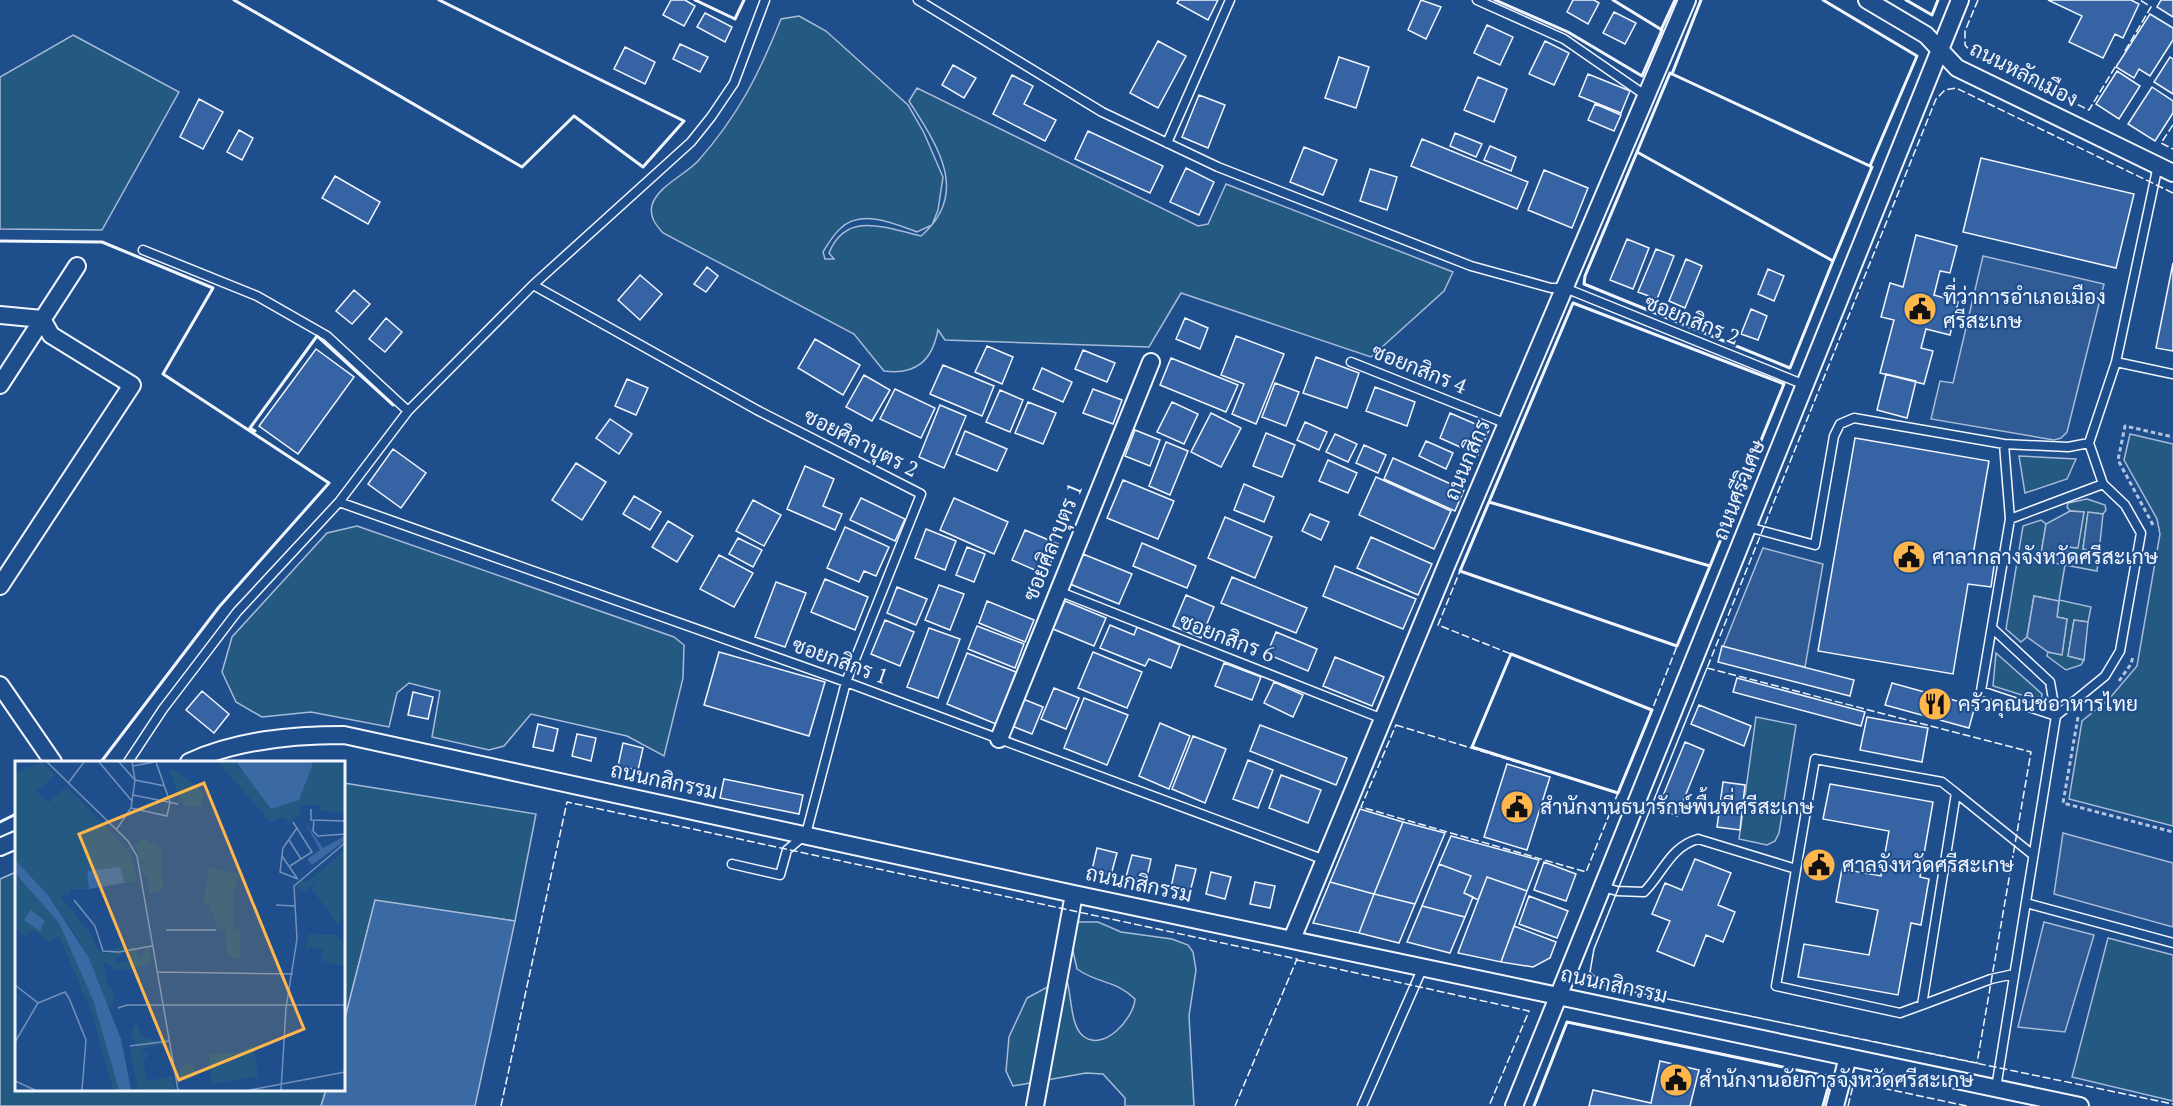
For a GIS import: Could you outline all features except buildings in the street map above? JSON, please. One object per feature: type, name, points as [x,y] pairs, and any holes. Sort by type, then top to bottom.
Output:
[{"type":"street","name":"ถนนกสิกร","points":[[1292,939],[1645,95],[1687,0]]},
{"type":"street","name":"ถนนหลักเมือง","points":[[1867,0],[1926,35],[1957,68],[2165,169]]},
{"type":"street","name":"ถนนศรีวิเศษ","points":[[1514,1106],[1960,0]]},
{"type":"street","points":[[0,385],[77,266]]},
{"type":"street","points":[[0,315],[42,319]]},
{"type":"street","points":[[0,586],[132,384],[51,335],[42,319]]},
{"type":"street","name":"ซอยศิลาบุตร 1","points":[[999,739],[1151,362]]},
{"type":"street","points":[[0,685],[52,761]]},
{"type":"street","name":"ถนนกสิกรรม","points":[[191,761],[206,755],[289,735],[344,735],[1074,894],[1996,1088],[2061,1104],[2080,1106]]},
{"type":"street","points":[[0,847],[15,840]]},
{"type":"street","points":[[1035,1106],[1074,894]]},
{"type":"street","points":[[1835,1106],[1848,1057]]},
{"type":"lane","points":[[129,761],[163,709],[237,612],[339,502],[408,411],[533,285],[691,142],[734,82],[765,0]]},
{"type":"lane","name":"ซอยกสิกร 2","points":[[918,0],[1102,112],[1218,167],[1471,266],[1551,288],[1565,288],[1805,385]]},
{"type":"lane","points":[[1167,143],[1230,0]]},
{"type":"lane","points":[[1477,0],[1564,39],[1645,95]]},
{"type":"lane","points":[[2056,716],[2105,676],[2120,651],[2140,533],[2125,505],[2103,484],[2089,443],[2116,362],[2165,169]]},
{"type":"lane","points":[[143,250],[257,296],[327,336],[408,411]]},
{"type":"lane","name":"ซอยศิลาบุตร 2","points":[[533,285],[757,410],[921,494],[846,682],[806,834]]},
{"type":"lane","name":"ซอยกสิกร 4","points":[[1351,362],[1507,424]]},
{"type":"lane","points":[[2116,362],[2173,374]]},
{"type":"lane","points":[[1748,527],[1761,533],[1815,545],[1834,436],[1840,424],[1854,418],[2004,444],[2068,447],[2089,443]]},
{"type":"lane","points":[[2004,444],[2010,519],[1981,691],[2056,716]]},
{"type":"lane","points":[[2010,519],[2103,484]]},
{"type":"lane","name":"ซอยกสิกร 1","points":[[339,502],[846,682],[1325,860]]},
{"type":"lane","name":"ซอยกสิกร 6","points":[[1058,591],[1383,719]]},
{"type":"lane","points":[[1992,628],[2050,682],[2056,716],[1996,1088]]},
{"type":"lane","points":[[2014,974],[1991,979],[1900,1013],[1776,986],[1815,759],[1942,782],[2033,855]]},
{"type":"lane","points":[[1922,1005],[1956,793]]},
{"type":"lane","points":[[732,864],[780,875],[787,850],[806,834]]},
{"type":"lane","points":[[1603,887],[1617,891],[1644,892],[1654,882],[1671,854],[1686,842],[1698,839],[1796,869]]},
{"type":"lane","points":[[2026,903],[2173,944]]},
{"type":"lane","points":[[1362,1106],[1423,967]]},
{"type":"shaded area","points":[[799,16],[826,31],[908,105],[924,133],[943,177],[938,210],[933,223],[944,203],[947,186],[938,152],[909,101],[917,88],[1198,226],[1208,224],[1226,184],[1453,272],[1444,291],[1371,357],[1181,293],[1149,347],[945,340],[938,330],[932,350],[921,364],[905,371],[884,371],[854,334],[663,233],[652,217],[651,209],[655,198],[666,186],[698,161],[725,128],[756,76],[781,19]],"holes":[[[858,219],[878,220],[917,232],[930,226],[921,236],[868,225],[856,227],[846,231],[836,240],[829,253],[834,259],[825,259],[823,252],[837,231]]]},
{"type":"shaded area","points":[[73,35],[179,92],[102,230],[0,229],[0,77]]},
{"type":"shaded area","points":[[1983,256],[2104,284],[2067,432],[2061,438],[2054,440],[1931,419],[1940,381],[1953,383]]},
{"type":"shaded area","points":[[2130,434],[2173,444],[2173,826],[2069,799],[2082,721],[2109,699],[2137,666],[2160,534],[2157,519],[2124,460]]},
{"type":"shaded area","points":[[2019,456],[2076,459],[2067,479],[2025,493]]},
{"type":"shaded area","points":[[2087,499],[2105,505],[2106,510],[2103,514],[2088,513],[2083,549],[2099,552],[2097,571],[2065,565],[2059,600],[2091,607],[2088,622],[2074,620],[2068,656],[2084,660],[2081,665],[2066,670],[2047,656],[2048,652],[2062,654],[2067,619],[2057,617],[2059,601],[2034,596],[2027,637],[2021,642],[2006,629],[2023,526],[2041,520],[2046,524],[2040,560],[2068,547],[2077,548],[2084,512],[2070,511],[2067,507],[2068,503]]},
{"type":"shaded area","points":[[2070,511],[2084,512],[2078,548],[2068,547],[2065,565],[2040,560],[2046,524]]},
{"type":"shaded area","points":[[2088,512],[2103,514],[2099,552],[2083,549]]},
{"type":"shaded area","points":[[357,526],[674,637],[684,645],[683,678],[664,756],[627,736],[531,714],[504,746],[489,750],[432,737],[440,691],[409,683],[397,693],[389,727],[311,712],[262,717],[236,702],[222,672],[232,637],[327,533]]},
{"type":"shaded area","points":[[1763,548],[1823,564],[1805,667],[1723,647]]},
{"type":"shaded area","points":[[2034,596],[2059,601],[2057,617],[2067,619],[2062,655],[2048,652],[2027,637]]},
{"type":"shaded area","points":[[2074,620],[2088,622],[2084,660],[2068,656]]},
{"type":"shaded area","points":[[1996,653],[2042,694],[2041,701],[1993,686]]},
{"type":"shaded area","points":[[1756,717],[1796,725],[1779,833],[1775,841],[1767,845],[1739,839]]},
{"type":"shaded area","points":[[345,783],[536,814],[515,921],[375,901],[345,1018]]},
{"type":"shaded area","points":[[2063,833],[2173,863],[2173,927],[2054,894]]},
{"type":"shaded area","points":[[15,872],[15,1091],[326,1091],[321,1106],[0,1106],[0,879]]},
{"type":"shaded area","points":[[375,900],[515,921],[475,1106],[321,1106],[326,1091],[345,1091],[345,1018]]},
{"type":"shaded area","points":[[1074,922],[1098,922],[1121,932],[1172,939],[1188,945],[1193,952],[1196,970],[1189,1016],[1194,1106],[1125,1106],[1125,1098],[1103,1074],[1086,1073],[1013,1086],[1006,1071],[1009,1037],[1027,998],[1066,977],[1075,1024],[1082,1035],[1090,1040],[1108,1037],[1116,1031],[1133,1007],[1135,999],[1121,988],[1077,969],[1070,938]]},
{"type":"shaded area","points":[[2044,922],[2094,935],[2065,1032],[2018,1027]]},
{"type":"shaded area","points":[[2108,938],[2173,955],[2173,1101],[2072,1077]]},
{"type":"fence","points":[[1978,0],[1965,31],[1965,45],[1973,54],[2089,110],[2117,64]]},
{"type":"fence","points":[[2125,51],[2151,7],[2140,0]]},
{"type":"fence","points":[[2173,193],[1956,88],[1945,90],[1936,99],[1594,949],[1590,972],[1605,986],[2173,1104]]},
{"type":"fence","points":[[2173,125],[2161,143],[2173,149]]},
{"type":"fence","points":[[1460,571],[1677,646],[1652,710],[1438,625],[1460,571]]},
{"type":"fence","points":[[1707,668],[2031,752],[1977,1063],[1605,986],[1590,972],[1594,949],[1707,668]]},
{"type":"fence","points":[[1396,725],[1618,793],[1586,872],[1361,807],[1396,725]]},
{"type":"fence","points":[[501,1106],[567,802],[1297,959],[1235,1106]]},
{"type":"fence","points":[[1297,960],[1529,1011],[1489,1106]]},
{"type":"fence","points":[[1848,1106],[1854,1082],[1967,1106]]},
{"type":"wall","points":[[234,0],[522,167],[574,116],[643,167],[684,121],[439,0]]},
{"type":"wall","points":[[695,0],[735,19],[744,0]]},
{"type":"wall","points":[[1495,0],[1568,32],[1642,76],[1662,30],[1613,0]]},
{"type":"wall","points":[[1661,30],[1675,0]]},
{"type":"wall","points":[[1672,74],[1701,0]]},
{"type":"wall","points":[[1823,0],[1917,56],[1870,166]]},
{"type":"wall","points":[[1906,0],[1932,15],[1938,0]]},
{"type":"wall","points":[[1670,73],[1872,167],[1833,261],[1637,152],[1670,73]]},
{"type":"wall","points":[[1637,152],[1833,261],[1790,368],[1584,284],[1585,276],[1637,152]]},
{"type":"wall","points":[[0,241],[102,242],[213,288],[163,374],[329,483],[219,607],[102,761]]},
{"type":"wall","points":[[1573,303],[1784,384],[1710,566],[1489,502],[1573,303]]},
{"type":"wall","points":[[255,431],[250,428],[317,336],[393,405]]},
{"type":"wall","points":[[1489,502],[1710,566],[1677,646],[1460,571],[1489,502]]},
{"type":"wall","points":[[1511,654],[1652,710],[1618,793],[1472,747],[1511,654]]},
{"type":"wall","points":[[0,822],[15,814]]},
{"type":"wall","points":[[1534,1106],[1567,1022],[1831,1077],[1823,1106]]},
{"type":"place","name":"ที่ว่าการอำเภอเมือง ศรีสะเกษ","points":[[1920,309]]},
{"type":"place","name":"ศาลากลางจังหวัดศรีสะเกษ","points":[[1909,557]]},
{"type":"place","name":"ครัวคุณนิชอาหารไทย","points":[[1935,704]]},
{"type":"place","name":"สำนักงานธนารักษ์พื้นที่ศรีสะเกษ","points":[[1517,807]]},
{"type":"place","name":"ศาลจังหวัดศรีสะเกษ","points":[[1819,865]]},
{"type":"place","name":"สำนักงานอัยการจังหวัดศรีสะเกษ","points":[[1676,1080]]}]
